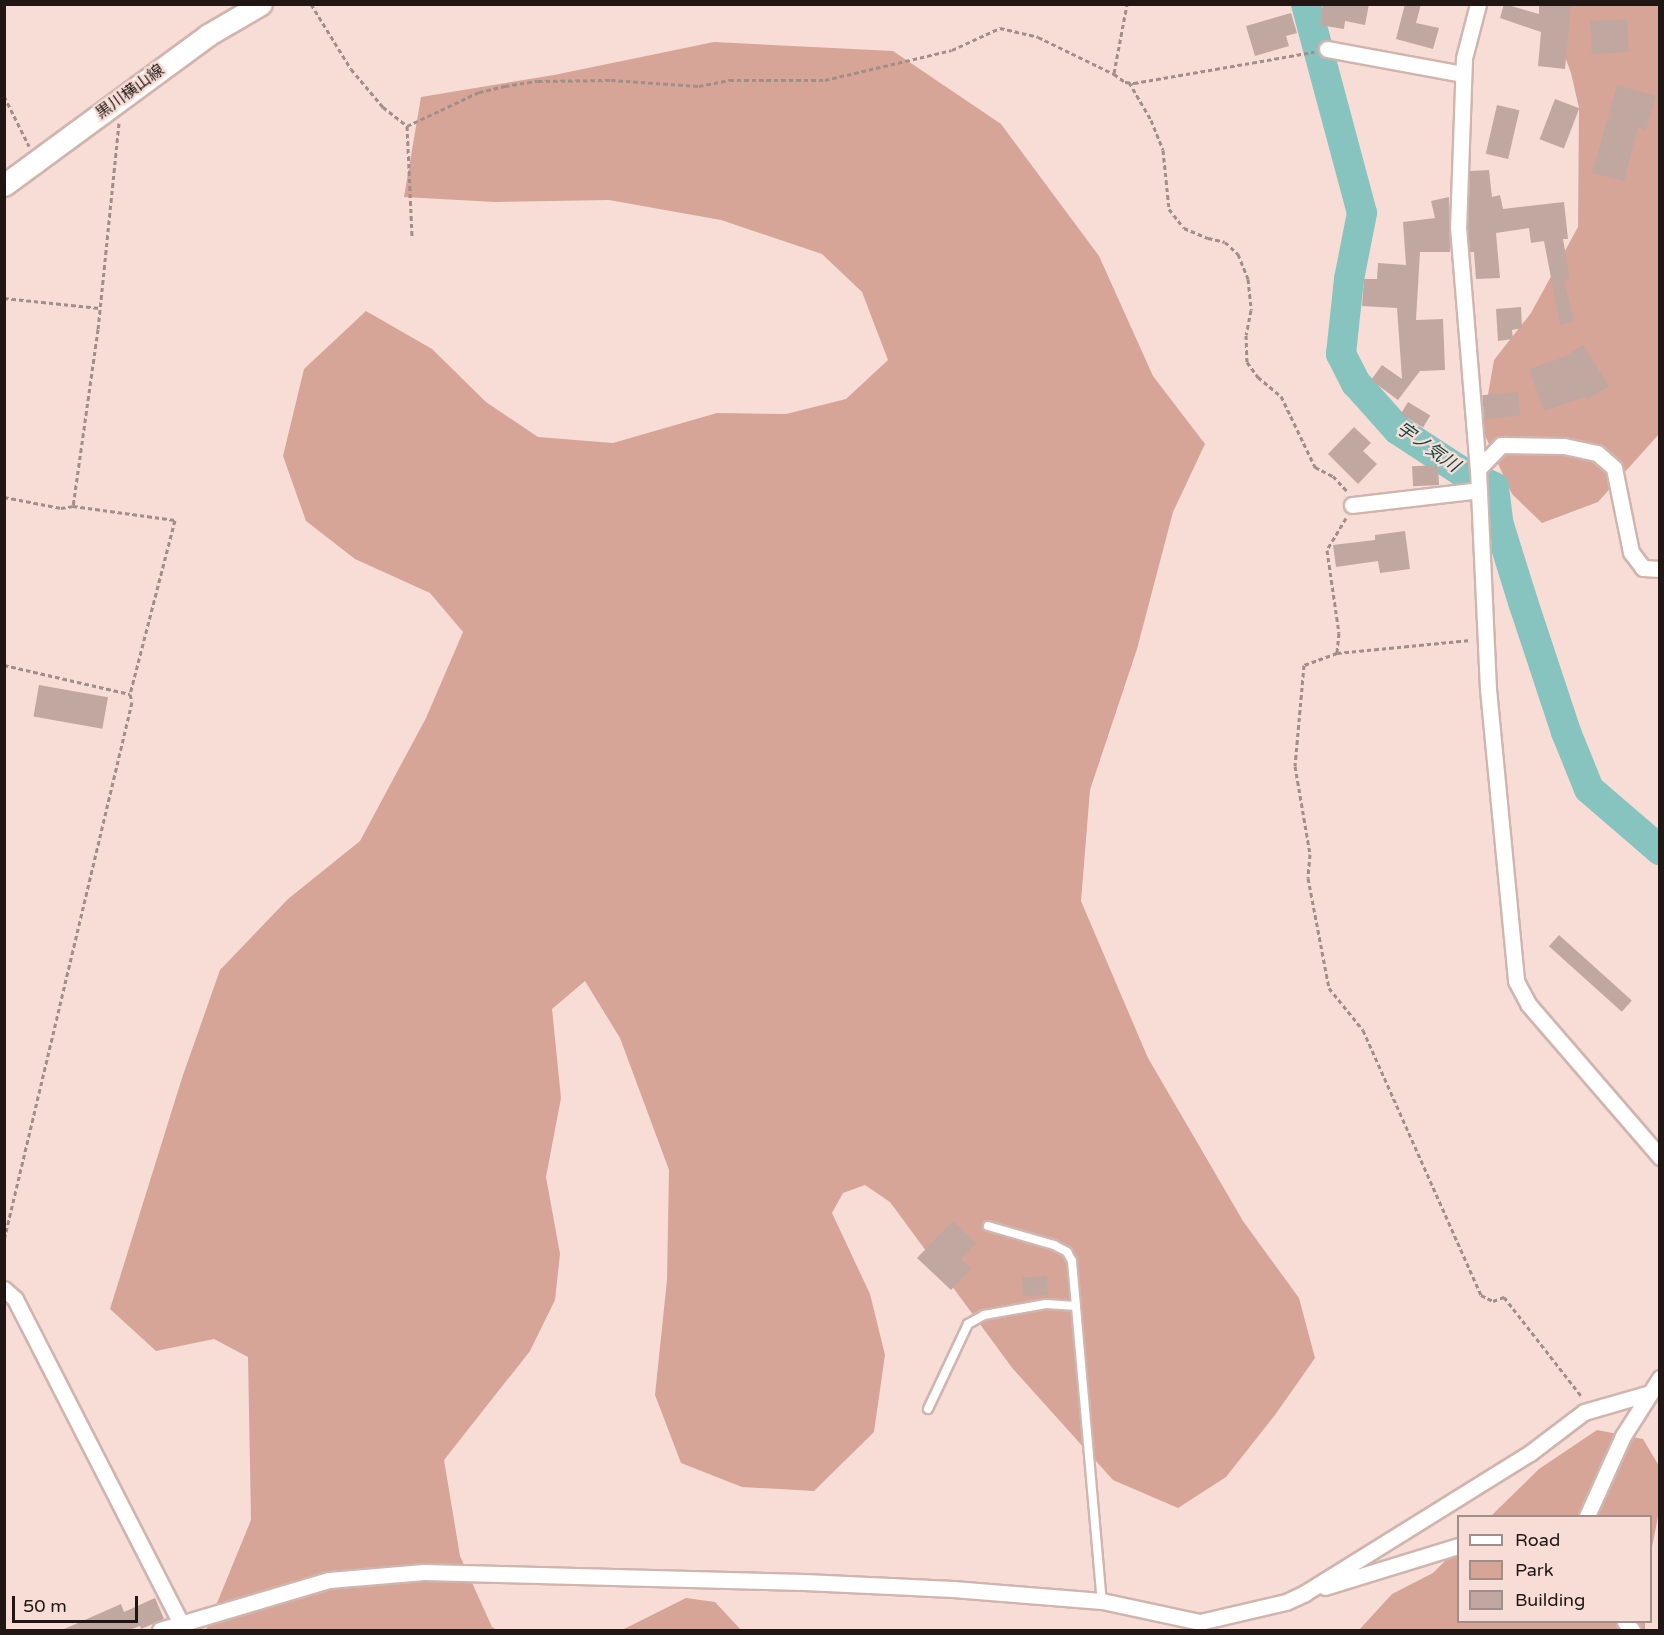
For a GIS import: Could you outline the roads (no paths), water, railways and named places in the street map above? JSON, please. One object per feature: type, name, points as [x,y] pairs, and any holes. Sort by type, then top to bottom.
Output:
[{"type":"main road","name":"黒川横山線","points":[[4,185],[207,35],[261,4]]},
{"type":"street","points":[[1478,4],[1464,58],[1458,227],[1478,469],[1488,689],[1516,981],[1529,1005],[1659,1157]]},
{"type":"street","points":[[1327,49],[1463,74]]},
{"type":"street","points":[[1478,469],[1501,445],[1564,446],[1597,453],[1614,468],[1630,552],[1643,568],[1659,569]]},
{"type":"street","points":[[1352,504],[1479,490]]},
{"type":"street","points":[[4,1289],[15,1299],[180,1623]]},
{"type":"street","points":[[1587,1515],[1623,1436],[1659,1378]]},
{"type":"street","points":[[160,1630],[329,1580],[424,1572],[804,1582],[953,1589],[1102,1601],[1200,1622],[1286,1602],[1305,1593],[1530,1453],[1584,1412],[1650,1393]]},
{"type":"street","points":[[1305,1593],[1457,1546]]},
{"type":"lane","points":[[988,1226],[1054,1245],[1067,1252],[1072,1261],[1102,1601]]},
{"type":"lane","points":[[928,1409],[968,1324],[984,1315],[1046,1304],[1076,1306]]},
{"type":"waterway","name":"宇ノ気川","points":[[1306,4],[1362,213],[1349,279],[1341,354],[1356,383],[1398,430],[1461,471],[1494,487],[1499,525],[1523,602],[1566,732],[1589,789],[1660,850]]}]
